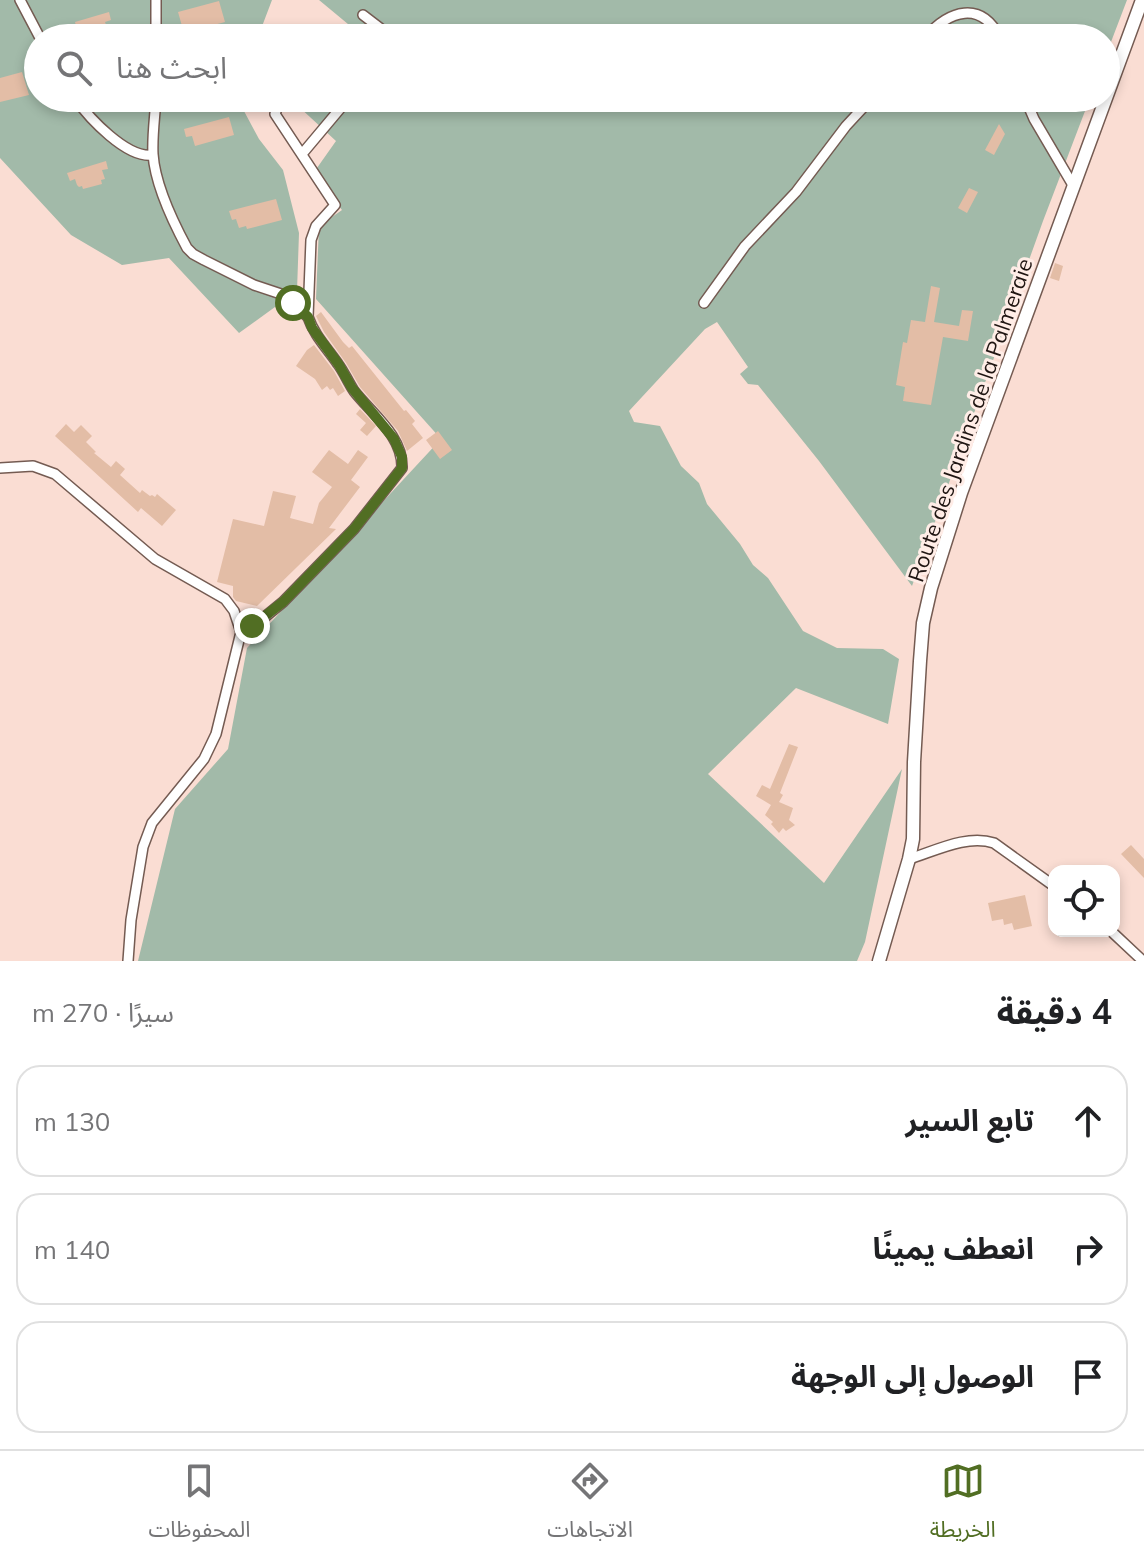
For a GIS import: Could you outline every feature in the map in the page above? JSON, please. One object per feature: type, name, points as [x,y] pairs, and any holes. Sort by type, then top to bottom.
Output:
[{"type":"street","points":[[20,0],[33,24]]},
{"type":"street","points":[[156,0],[156,24]]},
{"type":"street","name":"Route des Jardins de la Palmeraie","points":[[1120,60],[1142,0]]},
{"type":"street","points":[[939,24],[955,13],[967,10],[982,13],[993,24]]},
{"type":"street","points":[[363,15],[375,24]]},
{"type":"street","points":[[87,112],[119,144],[140,154],[153,155]]},
{"type":"street","points":[[155,112],[153,155],[159,182],[183,240],[193,254],[254,285],[284,295],[308,317]]},
{"type":"street","points":[[241,632],[283,602],[354,529],[402,468],[402,457],[394,439],[352,388],[308,317],[311,240],[316,226],[335,205],[276,112]]},
{"type":"street","points":[[302,154],[337,112]]},
{"type":"street","points":[[704,303],[745,246],[796,192],[859,112]]},
{"type":"street","points":[[1031,112],[1074,187]]},
{"type":"street","name":"Route des Jardins de la Palmeraie","points":[[879,961],[913,839],[921,649],[931,588],[961,493],[1101,112]]},
{"type":"street","points":[[0,468],[33,466],[55,474],[155,559],[225,599],[239,621],[241,632],[216,734],[204,759],[152,823],[143,847],[128,961]]},
{"type":"street","points":[[909,859],[971,839],[983,839],[994,843],[1048,882]]},
{"type":"street","points":[[1117,937],[1143,961]]},
{"type":"green space","points":[[0,0],[272,0],[263,24],[24,24],[24,112],[245,112],[259,139],[283,170],[299,233],[297,291],[239,333],[169,258],[122,265],[71,235],[0,158]]},
{"type":"green space","points":[[319,0],[1127,0],[1118,24],[348,24]]},
{"type":"green space","points":[[305,112],[1085,112],[912,586],[758,385],[748,384],[740,374],[748,367],[717,322],[705,329],[629,411],[634,422],[660,426],[681,466],[699,483],[707,504],[753,565],[768,578],[803,631],[837,648],[883,649],[899,659],[888,724],[796,688],[708,774],[824,883],[902,769],[865,942],[857,961],[138,961],[175,809],[228,749],[247,648],[441,439],[316,299],[319,226],[342,210],[312,175],[336,141]]},
{"type":"building","points":[[219,1],[225,22],[181,24],[178,12]]},
{"type":"building","points":[[109,12],[111,20],[106,24],[75,22]]},
{"type":"building","points":[[22,72],[24,96],[0,102],[0,78]]},
{"type":"building","points":[[229,117],[234,135],[195,146],[192,136],[186,137],[184,129]]},
{"type":"building","points":[[999,124],[1005,134],[994,155],[985,150]]},
{"type":"building","points":[[106,161],[108,169],[102,170],[105,179],[101,180],[102,184],[83,189],[75,179],[70,181],[67,173]]},
{"type":"building","points":[[969,188],[978,192],[967,213],[958,208]]},
{"type":"building","points":[[276,199],[282,220],[247,229],[246,226],[239,228],[236,219],[232,220],[229,211]]},
{"type":"building","points":[[1055,263],[1063,266],[1059,281],[1050,278]]},
{"type":"building","points":[[931,286],[940,288],[934,322],[959,326],[962,310],[973,311],[968,341],[943,337],[931,405],[903,401],[905,387],[896,385],[903,342],[907,343],[911,320],[925,322]]},
{"type":"building","points":[[321,312],[343,342],[349,348],[352,346],[415,421],[412,424],[423,438],[407,451],[398,431],[360,387],[324,332],[316,316]]},
{"type":"building","points":[[314,345],[345,391],[338,396],[333,388],[330,390],[327,386],[322,390],[315,379],[296,366]]},
{"type":"building","points":[[360,409],[376,426],[367,436],[360,430],[366,423],[356,414]]},
{"type":"building","points":[[66,424],[74,432],[81,425],[92,436],[86,442],[94,453],[111,467],[116,461],[125,469],[120,475],[140,493],[142,490],[155,497],[157,494],[176,510],[162,526],[141,508],[138,512],[55,436]]},
{"type":"building","points":[[438,431],[452,450],[440,459],[426,440]]},
{"type":"building","points":[[329,450],[348,464],[358,450],[368,457],[351,480],[360,487],[329,528],[336,529],[257,606],[236,601],[233,586],[217,582],[233,519],[264,526],[273,491],[296,496],[290,518],[313,524],[319,503],[332,487],[312,472]]},
{"type":"building","points":[[789,744],[798,747],[779,802],[793,808],[789,820],[795,825],[786,831],[783,828],[779,833],[765,815],[771,805],[756,796],[762,785],[770,789]]},
{"type":"building","points":[[1131,845],[1144,859],[1144,878],[1121,854]]},
{"type":"building","points":[[1025,895],[1032,926],[1014,930],[1012,923],[1004,925],[1003,919],[992,921],[988,903]]},
{"type":"route","points":[[252,626],[283,602],[354,529],[402,468],[402,457],[394,439],[352,388],[308,317],[293,303]]}]
